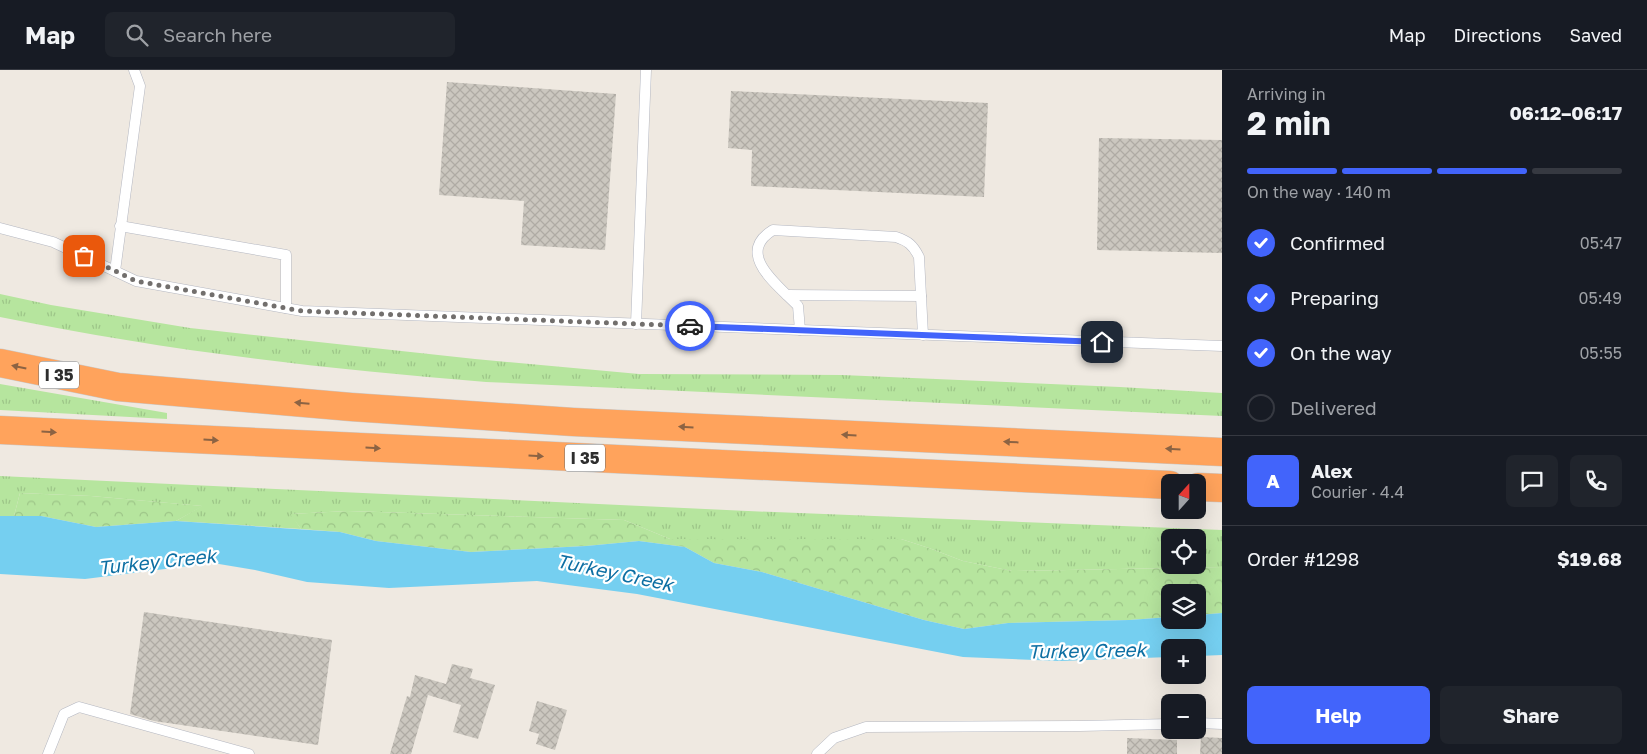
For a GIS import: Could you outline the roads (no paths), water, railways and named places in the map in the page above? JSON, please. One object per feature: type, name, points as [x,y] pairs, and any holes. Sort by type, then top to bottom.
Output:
[{"type":"highway","name":"I 35","points":[[0,363],[118,387],[351,407],[573,422],[1222,452]]},
{"type":"highway","name":"I 35","points":[[0,430],[1161,485]]},
{"type":"highway","points":[[1206,487],[1222,488]]},
{"type":"lane","points":[[115,270],[140,86],[134,70]]},
{"type":"lane","points":[[636,324],[646,70]]},
{"type":"lane","points":[[120,226],[286,255],[286,308]]},
{"type":"lane","points":[[0,228],[53,242],[136,281],[302,311],[1222,346]]},
{"type":"lane","points":[[800,330],[798,306],[766,274],[759,260],[757,247],[764,236],[773,230],[896,237],[907,241],[915,249],[919,257],[923,335]]},
{"type":"lane","points":[[787,295],[921,296]]},
{"type":"lane","points":[[48,754],[64,714],[79,707],[249,754]]},
{"type":"lane","points":[[1206,723],[1222,724]]},
{"type":"lane","points":[[817,754],[834,738],[866,727],[1161,724]]},
{"type":"water","name":"Turkey Creek","points":[[0,516],[41,516],[96,527],[176,521],[340,532],[376,541],[471,552],[586,546],[639,541],[685,547],[714,563],[762,572],[924,620],[964,629],[1008,623],[1161,618],[1161,629],[1206,629],[1206,614],[1222,613],[1222,655],[1206,656],[1206,639],[1161,639],[1161,657],[1060,661],[963,657],[637,594],[537,581],[389,588],[307,582],[213,563],[85,579],[0,574]]}]
